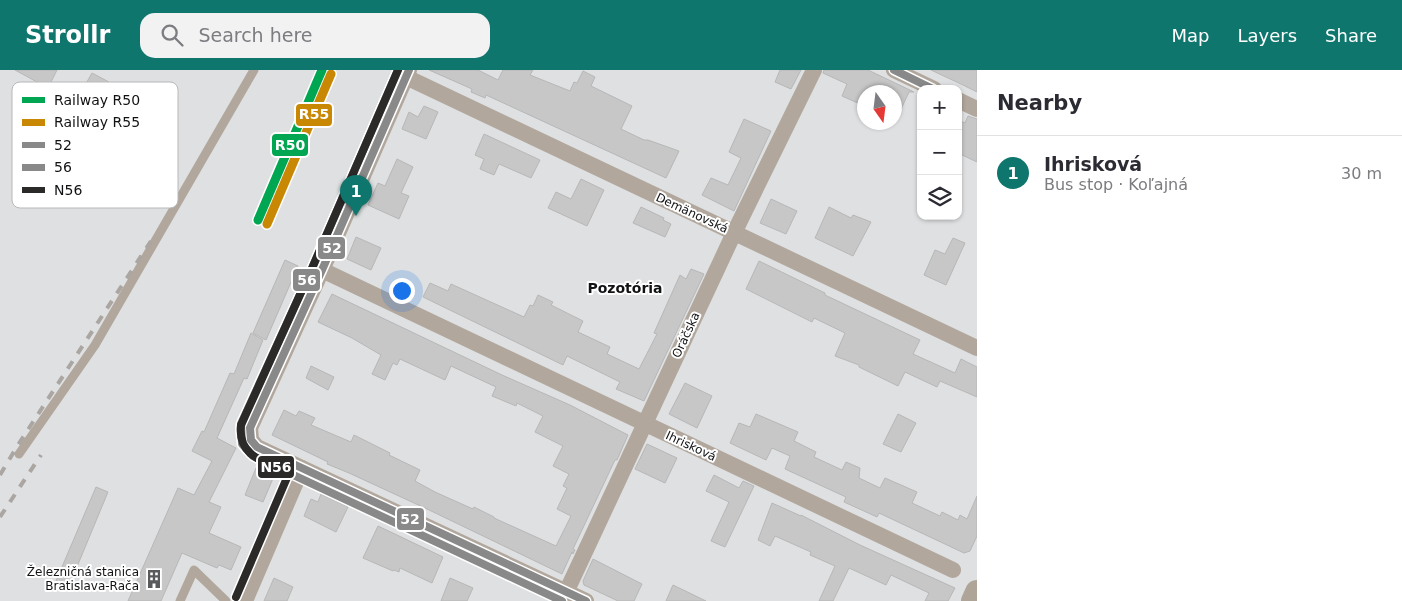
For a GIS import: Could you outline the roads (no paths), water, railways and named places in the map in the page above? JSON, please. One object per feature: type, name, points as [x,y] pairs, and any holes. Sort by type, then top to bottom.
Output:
[{"type":"main road","points":[[973,601],[977,592]]},
{"type":"street","name":"Oráčska","points":[[564,596],[734,233],[814,70]]},
{"type":"street","points":[[894,70],[926,85]]},
{"type":"street","name":"Demänovská","points":[[407,74],[734,233],[977,348]]},
{"type":"street","points":[[407,74],[322,270],[250,428],[250,437],[257,447],[564,596],[586,601]]},
{"type":"street","points":[[962,102],[977,109]]},
{"type":"street","name":"Ihrisková","points":[[322,270],[953,570]]},
{"type":"street","points":[[245,601],[302,468]]},
{"type":"lane","points":[[178,201],[254,70]]},
{"type":"lane","points":[[19,454],[95,345],[174,208]]},
{"type":"lane","points":[[180,601],[194,570],[226,601]]},
{"type":"railway","points":[[0,475],[151,241]]},
{"type":"railway","points":[[0,517],[41,455]]},
{"type":"rail line","name":"R50","points":[[258,220],[322,70]]},
{"type":"rail line","name":"R55","points":[[267,224],[331,74]]},
{"type":"place","name":"Ihrisková","points":[[356,216]]},
{"type":"place","name":"Železničná stanica Bratislava-Rača","points":[[154,579]]},
{"type":"district","name":"Pozotória","points":[[625,288]]}]
